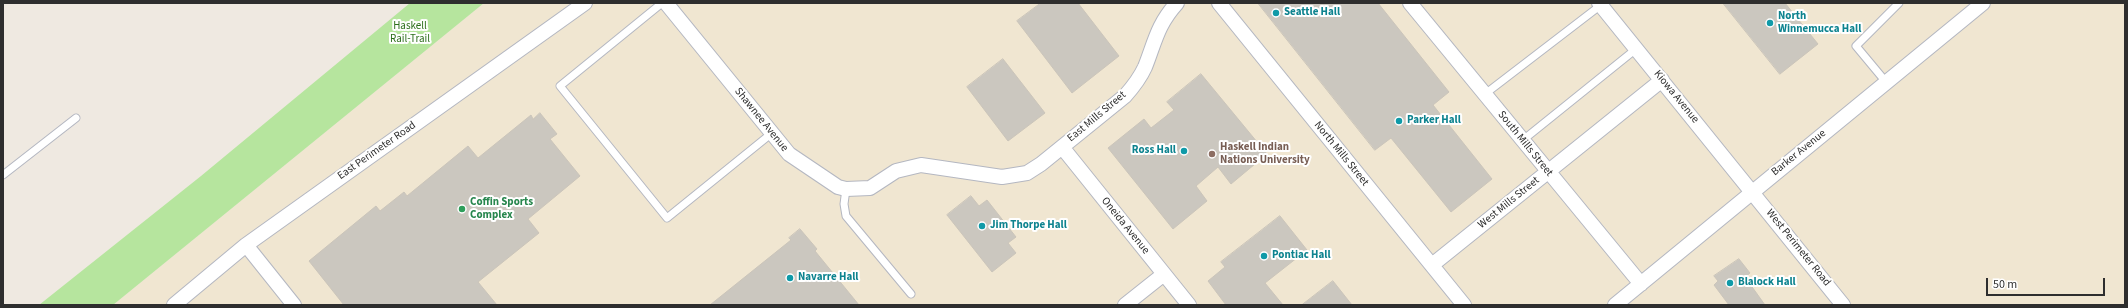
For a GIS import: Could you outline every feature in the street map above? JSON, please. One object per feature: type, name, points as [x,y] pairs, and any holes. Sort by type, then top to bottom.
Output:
[{"type":"street","name":"East Perimeter Road","points":[[174,305],[246,245],[585,3]]},
{"type":"street","name":"Shawnee Avenue","points":[[666,3],[789,154],[831,183],[846,189],[870,188],[896,171],[921,165],[1002,177],[1019,175],[1041,164],[1062,147]]},
{"type":"street","name":"East Mills Street","points":[[1062,147],[1125,96],[1136,83],[1144,68],[1158,29],[1177,3]]},
{"type":"street","name":"North Mills Street","points":[[1219,3],[1464,305]]},
{"type":"street","name":"South Mills Street","points":[[1410,3],[1641,284]]},
{"type":"street","name":"Barker Avenue","points":[[1615,305],[1752,191],[1983,3]]},
{"type":"street","name":"Kiowa Avenue","points":[[1600,4],[1752,191]]},
{"type":"street","name":"West Mills Street","points":[[1432,265],[1662,80]]},
{"type":"street","name":"Oneida Avenue","points":[[1062,147],[1189,305]]},
{"type":"street","name":"West Perimeter Road","points":[[1752,191],[1844,305]]},
{"type":"street","points":[[246,245],[294,305]]},
{"type":"street","points":[[1125,305],[1164,274]]},
{"type":"lane","points":[[662,3],[560,86],[667,218],[772,133]]},
{"type":"lane","points":[[1886,82],[1856,46],[1899,3]]},
{"type":"lane","points":[[1485,94],[1600,4]]},
{"type":"lane","points":[[1523,140],[1636,49]]},
{"type":"lane","points":[[3,175],[76,118]]},
{"type":"lane","points":[[846,189],[844,204],[846,216],[910,294]]},
{"type":"shaded area","name":"Haskell Indian Nations University","points":[[484,3],[2125,3],[2125,305],[113,305]]},
{"type":"green space","name":"Haskell Rail-Trail","points":[[410,3],[484,3],[113,305],[39,305],[201,176]]},
{"type":"building","points":[[1041,3],[1078,3],[1119,56],[1072,93],[1017,21]]},
{"type":"building","name":"Parker Hall","points":[[1258,3],[1378,3],[1449,92],[1433,105],[1492,179],[1451,212],[1391,138],[1375,150]]},
{"type":"building","name":"North Winnemucca Hall","points":[[1723,3],[1785,3],[1818,44],[1780,74]]},
{"type":"building","points":[[1003,59],[1045,113],[1008,141],[967,87]]},
{"type":"building","name":"Ross Hall","points":[[1201,74],[1267,154],[1231,184],[1218,167],[1196,186],[1207,201],[1173,229],[1108,148],[1144,119],[1151,128],[1174,110],[1167,102]]},
{"type":"building","name":"Coffin Sports Complex","points":[[540,113],[557,134],[550,139],[580,176],[528,219],[539,233],[478,282],[497,305],[344,305],[309,261],[376,206],[380,211],[404,192],[407,196],[468,146],[478,158],[531,115],[533,119]]},
{"type":"building","name":"Jim Thorpe Hall","points":[[971,196],[979,206],[987,200],[1016,237],[1008,243],[1016,253],[992,272],[947,215]]},
{"type":"building","name":"Pontiac Hall","points":[[1280,216],[1307,250],[1265,283],[1283,305],[1226,305],[1208,281],[1225,267],[1221,262]]},
{"type":"building","name":"Navarre Hall","points":[[800,229],[817,249],[815,251],[859,305],[710,305],[791,240],[789,238]]},
{"type":"building","name":"Blalock Hall","points":[[1739,259],[1750,273],[1745,277],[1765,305],[1729,305],[1714,285],[1718,281],[1714,276]]},
{"type":"building","name":"Pontiac Hall","points":[[1333,281],[1352,305],[1302,305]]},
{"type":"place","name":"Seattle Hall","points":[[1276,13]]},
{"type":"place","name":"North Winnemucca Hall","points":[[1770,23]]},
{"type":"place","name":"Parker Hall","points":[[1399,121]]},
{"type":"place","name":"Ross Hall","points":[[1184,151]]},
{"type":"place","name":"Haskell Indian Nations University","points":[[1212,154]]},
{"type":"place","name":"Coffin Sports Complex","points":[[462,209]]},
{"type":"place","name":"Jim Thorpe Hall","points":[[982,226]]},
{"type":"place","name":"Pontiac Hall","points":[[1264,256]]},
{"type":"place","name":"Navarre Hall","points":[[790,278]]},
{"type":"place","name":"Blalock Hall","points":[[1730,283]]}]
